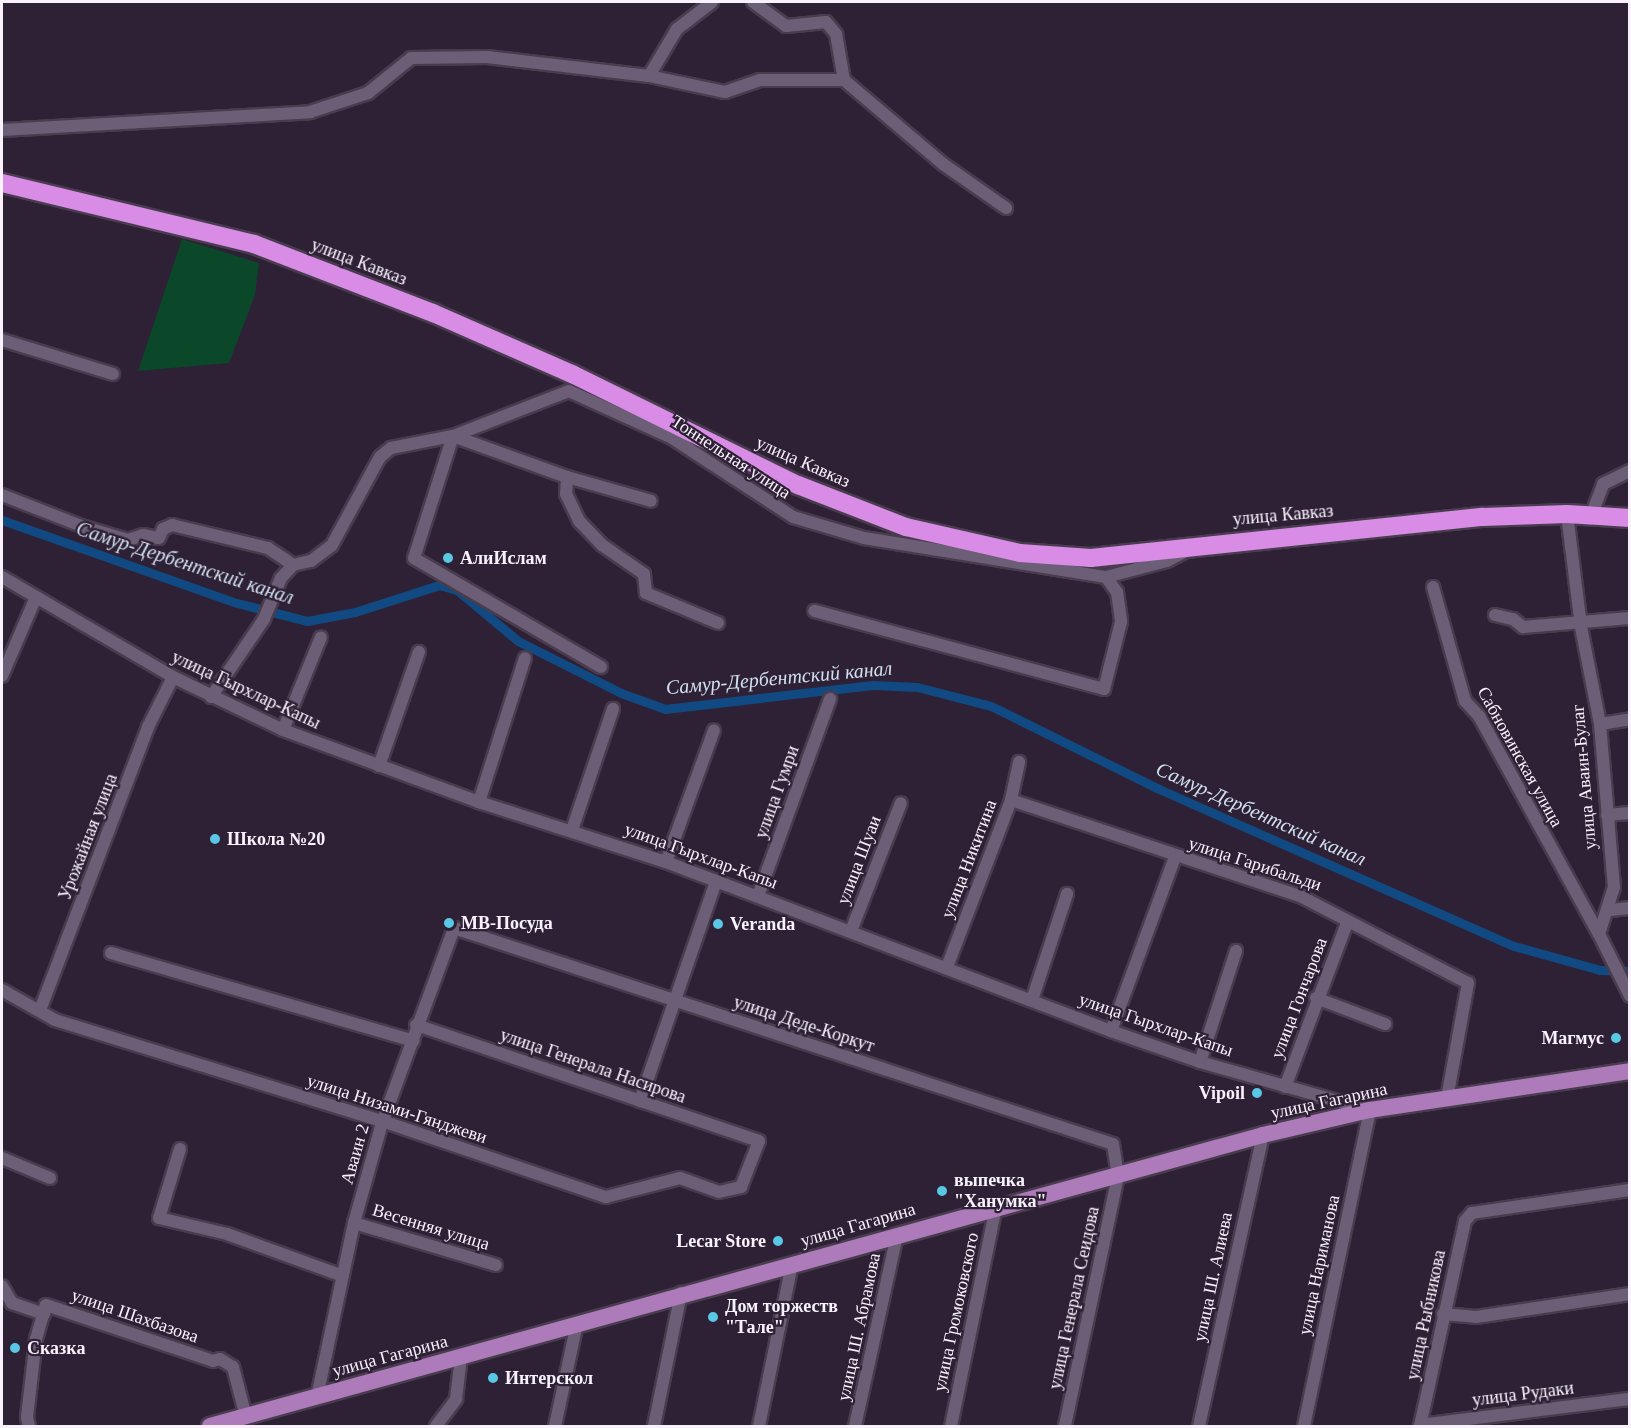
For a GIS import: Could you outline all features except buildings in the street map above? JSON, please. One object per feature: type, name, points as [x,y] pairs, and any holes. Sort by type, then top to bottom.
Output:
[{"type":"highway","name":"улица Кавказ","points":[[2,183],[254,244],[433,313],[572,374],[798,485],[906,527],[1020,553],[1090,558],[1201,543],[1483,517],[1567,514],[1629,518]]},
{"type":"main road","name":"улица Гагарина","points":[[210,1426],[461,1357],[681,1293],[1263,1135],[1370,1110],[1629,1071]]},
{"type":"street","points":[[649,76],[677,29],[712,2]]},
{"type":"street","points":[[753,2],[786,26],[826,22],[836,34],[844,80],[943,164],[1006,208]]},
{"type":"street","points":[[2,130],[310,112],[369,93],[411,58],[488,57],[649,76],[725,92],[760,80],[844,80]]},
{"type":"street","points":[[2,340],[113,374]]},
{"type":"street","points":[[554,394],[572,374]]},
{"type":"street","name":"Тоннельная улица","points":[[453,436],[554,394],[577,393],[672,438],[792,517],[864,538],[1106,578]]},
{"type":"street","points":[[453,436],[414,558],[601,667]]},
{"type":"street","points":[[211,697],[264,619],[273,593],[293,565],[311,561],[332,545],[380,457],[406,443],[453,436],[567,477],[651,501]]},
{"type":"street","points":[[1591,516],[1603,484],[1629,471]]},
{"type":"street","points":[[567,477],[566,494],[579,521],[602,545],[644,574],[646,593],[718,623]]},
{"type":"street","points":[[2,495],[84,527],[128,540],[143,535],[159,538],[163,529],[172,525],[268,548],[293,565]]},
{"type":"street","name":"улица Аваин-Булаг","points":[[1567,514],[1582,622],[1600,724],[1614,887],[1610,910],[1599,934]]},
{"type":"street","points":[[814,611],[1104,689],[1121,622],[1118,592],[1106,578],[1167,561],[1201,543]]},
{"type":"street","name":"улица Гырхлар-Капы","points":[[2,577],[172,677],[283,730],[479,802],[666,862],[1111,1031],[1200,1062],[1370,1110]]},
{"type":"street","name":"Сабновинская улица","points":[[1433,587],[1465,701],[1479,716],[1599,934]]},
{"type":"street","points":[[2,676],[36,597]]},
{"type":"street","points":[[1495,615],[1513,619],[1523,627],[1629,618]]},
{"type":"street","points":[[283,730],[321,637]]},
{"type":"street","points":[[379,766],[419,652]]},
{"type":"street","points":[[479,802],[525,658]]},
{"type":"street","name":"Урожайная улица","points":[[40,1010],[148,727],[172,677]]},
{"type":"street","name":"улица Гумри","points":[[759,896],[830,699]]},
{"type":"street","points":[[572,830],[613,709]]},
{"type":"street","points":[[1600,724],[1629,719]]},
{"type":"street","points":[[666,862],[714,730]]},
{"type":"street","name":"улица Никитина","points":[[947,967],[1011,800],[1019,762]]},
{"type":"street","name":"улица Гарибальди","points":[[1011,800],[1330,908],[1347,923],[1468,983],[1447,1098]]},
{"type":"street","name":"улица Шуаи","points":[[851,931],[901,803]]},
{"type":"street","points":[[1607,815],[1629,813]]},
{"type":"street","points":[[1111,1031],[1175,857]]},
{"type":"street","points":[[640,1101],[716,881]]},
{"type":"street","points":[[1032,1000],[1067,894]]},
{"type":"street","points":[[1610,910],[1629,908]]},
{"type":"street","name":"улица Гончарова","points":[[1285,1087],[1316,998],[1347,923]]},
{"type":"street","name":"улица Деде-Коркут","points":[[454,928],[1113,1144],[1118,1176]]},
{"type":"street","name":"Аваин 2","points":[[317,1397],[354,1222],[382,1123],[416,1025],[454,928]]},
{"type":"street","points":[[1599,934],[1613,961],[1619,981],[1629,996]]},
{"type":"street","points":[[1200,1062],[1236,951]]},
{"type":"street","points":[[111,953],[412,1041]]},
{"type":"street","name":"улица Низами-Гянджеви","points":[[2,990],[86,1030],[382,1123],[606,1197],[680,1178],[719,1192],[741,1187],[759,1141]]},
{"type":"street","points":[[1316,998],[1385,1024]]},
{"type":"street","name":"улица Генерала Насирова","points":[[416,1025],[759,1141]]},
{"type":"street","name":"улица Нариманова","points":[[1304,1426],[1370,1110]]},
{"type":"street","name":"улица Ш. Алиева","points":[[1199,1426],[1263,1135]]},
{"type":"street","points":[[180,1149],[159,1218],[227,1234],[343,1276]]},
{"type":"street","points":[[2,1158],[50,1178]]},
{"type":"street","name":"улица Генерала Сеидова","points":[[1065,1426],[1118,1176]]},
{"type":"street","name":"улица Рыбникова","points":[[1420,1426],[1465,1221],[1472,1213],[1629,1190]]},
{"type":"street","name":"улица Громоковского","points":[[951,1426],[996,1206]]},
{"type":"street","name":"Весенняя улица","points":[[354,1222],[496,1265]]},
{"type":"street","name":"улица Ш. Абрамова","points":[[855,1426],[897,1235]]},
{"type":"street","points":[[759,1426],[792,1264]]},
{"type":"street","name":"улица Шахбазова","points":[[2,1286],[12,1303],[45,1309],[213,1361],[220,1359],[233,1366],[246,1417]]},
{"type":"street","points":[[654,1426],[681,1293]]},
{"type":"street","points":[[1443,1314],[1476,1317],[1629,1294]]},
{"type":"street","points":[[29,1426],[27,1417],[36,1339],[45,1309]]},
{"type":"street","points":[[555,1426],[577,1323]]},
{"type":"street","points":[[436,1426],[456,1399],[461,1357]]},
{"type":"street","name":"улица Рудаки","points":[[1420,1426],[1629,1399]]},
{"type":"green space","points":[[182,239],[259,263],[255,295],[229,363],[138,371]]},
{"type":"waterway","name":"Самур-Дербентский канал","points":[[2,520],[237,603],[307,621],[355,612],[439,585],[457,590],[518,641],[621,693],[665,709],[873,685],[917,687],[991,706],[1159,789],[1514,946],[1600,970],[1630,971]]},
{"type":"place","name":"АлиИслам","points":[[448,558]]},
{"type":"place","name":"Школа №20","points":[[215,839]]},
{"type":"place","name":"МВ-Посуда","points":[[449,923]]},
{"type":"place","name":"Veranda","points":[[718,924]]},
{"type":"place","name":"Магмус","points":[[1616,1038]]},
{"type":"place","name":"Vipoil","points":[[1257,1093]]},
{"type":"place","name":"выпечка \"Ханумка\"","points":[[942,1191]]},
{"type":"place","name":"Lecar Store","points":[[778,1241]]},
{"type":"place","name":"Дом торжеств \"Тале\"","points":[[713,1317]]},
{"type":"place","name":"Сказка","points":[[15,1348]]},
{"type":"place","name":"Интерскол","points":[[493,1378]]}]
